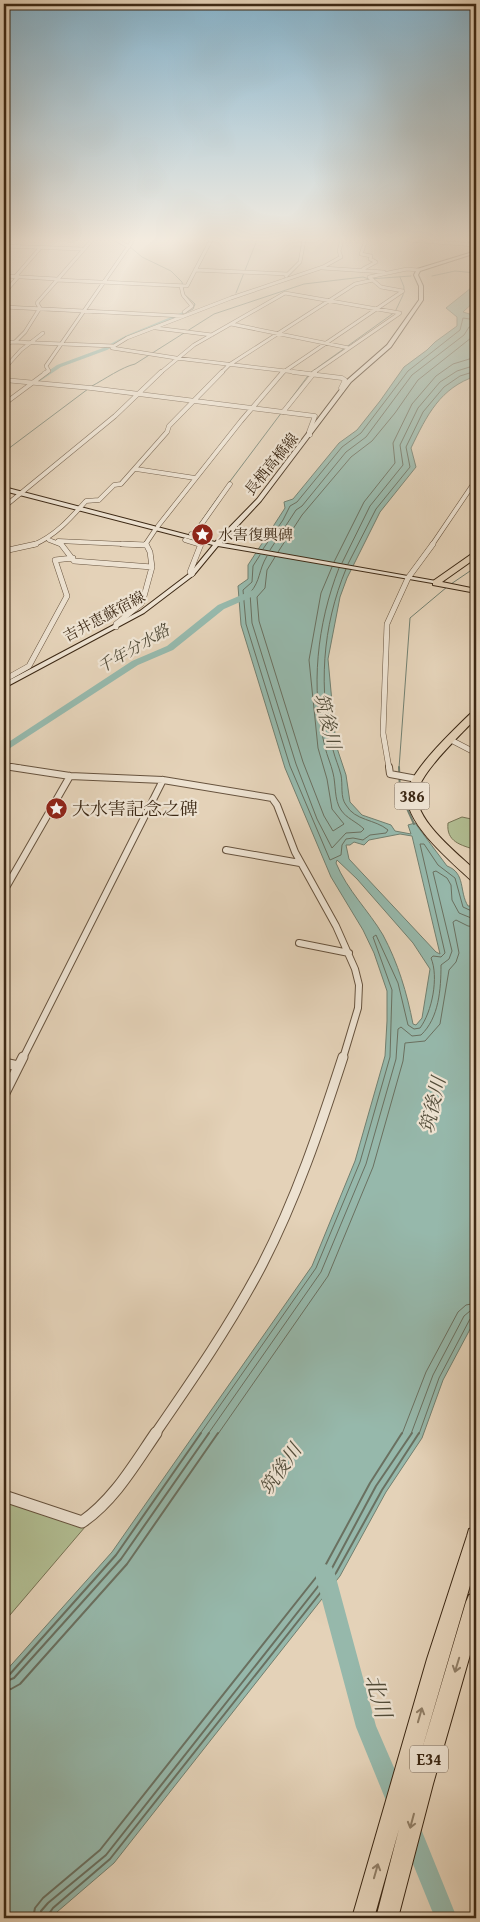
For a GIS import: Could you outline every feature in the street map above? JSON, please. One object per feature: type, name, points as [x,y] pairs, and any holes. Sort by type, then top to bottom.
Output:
[{"type":"highway","name":"386","points":[[476,713],[417,779],[412,794],[418,814],[429,833],[476,878]]},
{"type":"highway","name":"E34","points":[[363,1918],[436,1659],[476,1536]]},
{"type":"highway","name":"E34","points":[[387,1918],[422,1784],[476,1602]]},
{"type":"main road","name":"長栖高橋線","points":[[220,544],[260,500],[349,381],[389,346],[401,330]]},
{"type":"main road","points":[[4,488],[158,530],[220,544],[476,591]]},
{"type":"main road","name":"吉井恵蘇宿線","points":[[4,686],[116,627],[157,603],[192,574],[220,544]]},
{"type":"main road","points":[[436,583],[476,555]]},
{"type":"main road","points":[[4,693],[116,627]]},
{"type":"street","points":[[15,342],[26,330]]},
{"type":"street","points":[[4,408],[35,384],[42,374],[49,371],[46,366],[56,357],[57,351],[74,330]]},
{"type":"street","points":[[4,344],[30,342],[113,346],[127,338],[150,330]]},
{"type":"street","points":[[172,330],[212,335]]},
{"type":"street","points":[[4,507],[139,394],[176,358],[221,330]]},
{"type":"street","points":[[257,330],[350,348]]},
{"type":"street","points":[[4,551],[31,548],[49,540],[62,529],[86,501],[99,500],[114,485],[121,484],[136,469],[170,426],[229,365],[283,330]]},
{"type":"street","points":[[145,545],[195,478],[251,408],[284,371],[345,330]]},
{"type":"street","points":[[283,412],[311,374],[376,330]]},
{"type":"street","points":[[4,369],[13,357],[43,333]]},
{"type":"street","points":[[113,346],[112,348],[176,358],[342,378],[345,380],[341,388],[342,390]]},
{"type":"street","points":[[4,380],[89,388],[315,416],[309,432],[310,435]]},
{"type":"street","points":[[4,404],[35,384]]},
{"type":"street","points":[[136,469],[195,478]]},
{"type":"street","points":[[417,779],[390,774],[383,733],[387,624],[404,577],[425,556],[476,480]]},
{"type":"street","points":[[192,534],[201,535],[201,525],[230,484]]},
{"type":"street","points":[[49,540],[145,545]]},
{"type":"street","points":[[185,540],[201,544],[190,572],[192,574]]},
{"type":"street","points":[[58,541],[65,546],[74,561],[152,567]]},
{"type":"street","points":[[116,627],[116,624],[141,604],[152,567],[150,552],[145,545]]},
{"type":"street","points":[[4,680],[29,666],[67,596],[55,560],[73,558]]},
{"type":"street","points":[[451,740],[476,753]]},
{"type":"street","points":[[4,766],[70,776],[163,780],[272,798],[277,805],[300,863],[349,953],[359,985],[358,1008],[342,1064],[291,1203],[262,1265],[218,1342],[116,1491],[95,1513],[82,1522],[4,1496]]},
{"type":"street","points":[[4,891],[70,776]]},
{"type":"street","points":[[4,1095],[163,780]]},
{"type":"street","points":[[226,850],[300,863]]},
{"type":"street","points":[[299,943],[349,953]]},
{"type":"street","points":[[4,1062],[18,1066]]},
{"type":"shaded area","points":[[462,817],[476,820],[476,850],[456,842],[449,835],[448,823]]},
{"type":"shaded area","points":[[4,1500],[85,1527],[4,1622]]},
{"type":"water","name":"筑後川","points":[[452,330],[476,330],[476,376],[464,381],[444,395],[423,425],[411,448],[416,467],[380,512],[347,578],[340,597],[328,659],[336,745],[346,775],[350,802],[362,815],[391,825],[395,831],[411,834],[408,825],[415,823],[447,866],[457,873],[460,878],[465,901],[468,906],[472,906],[476,911],[476,1318],[443,1380],[422,1438],[386,1492],[340,1576],[114,1863],[50,1918],[4,1918],[4,1673],[112,1552],[312,1266],[355,1161],[385,1056],[387,991],[374,953],[363,930],[331,877],[285,768],[241,625],[238,586],[248,579],[248,565],[285,508],[284,502],[293,499],[339,443],[357,430],[404,367]],"holes":[[[400,834],[412,836],[440,954],[436,952],[349,859],[346,845],[354,842],[364,845],[369,840]],[[337,860],[357,879],[413,943],[430,969],[422,1018],[416,1025],[413,1024],[401,978],[383,935],[346,882],[336,863]]]},
{"type":"waterway","points":[[38,380],[59,366],[105,349],[145,330]]},
{"type":"waterway","points":[[92,386],[119,370],[135,364],[189,330]]},
{"type":"waterway","points":[[287,404],[310,373],[370,330]]},
{"type":"waterway","points":[[4,452],[88,389]]},
{"type":"waterway","points":[[228,484],[282,412]]},
{"type":"waterway","points":[[200,523],[219,496]]},
{"type":"waterway","points":[[451,584],[476,567]]},
{"type":"waterway","points":[[399,768],[410,618],[447,587]]},
{"type":"waterway","name":"千年分水路","points":[[4,749],[135,663],[170,648],[221,607],[253,593]]},
{"type":"waterway","points":[[399,768],[400,793],[414,824]]},
{"type":"waterway","name":"北川","points":[[325,1574],[366,1727],[397,1800]]},
{"type":"waterway","name":"北川","points":[[411,1832],[446,1918]]},
{"type":"place","name":"水害復興碑","points":[[202,534]]},
{"type":"place","name":"大水害記念之碑","points":[[56,808]]}]
